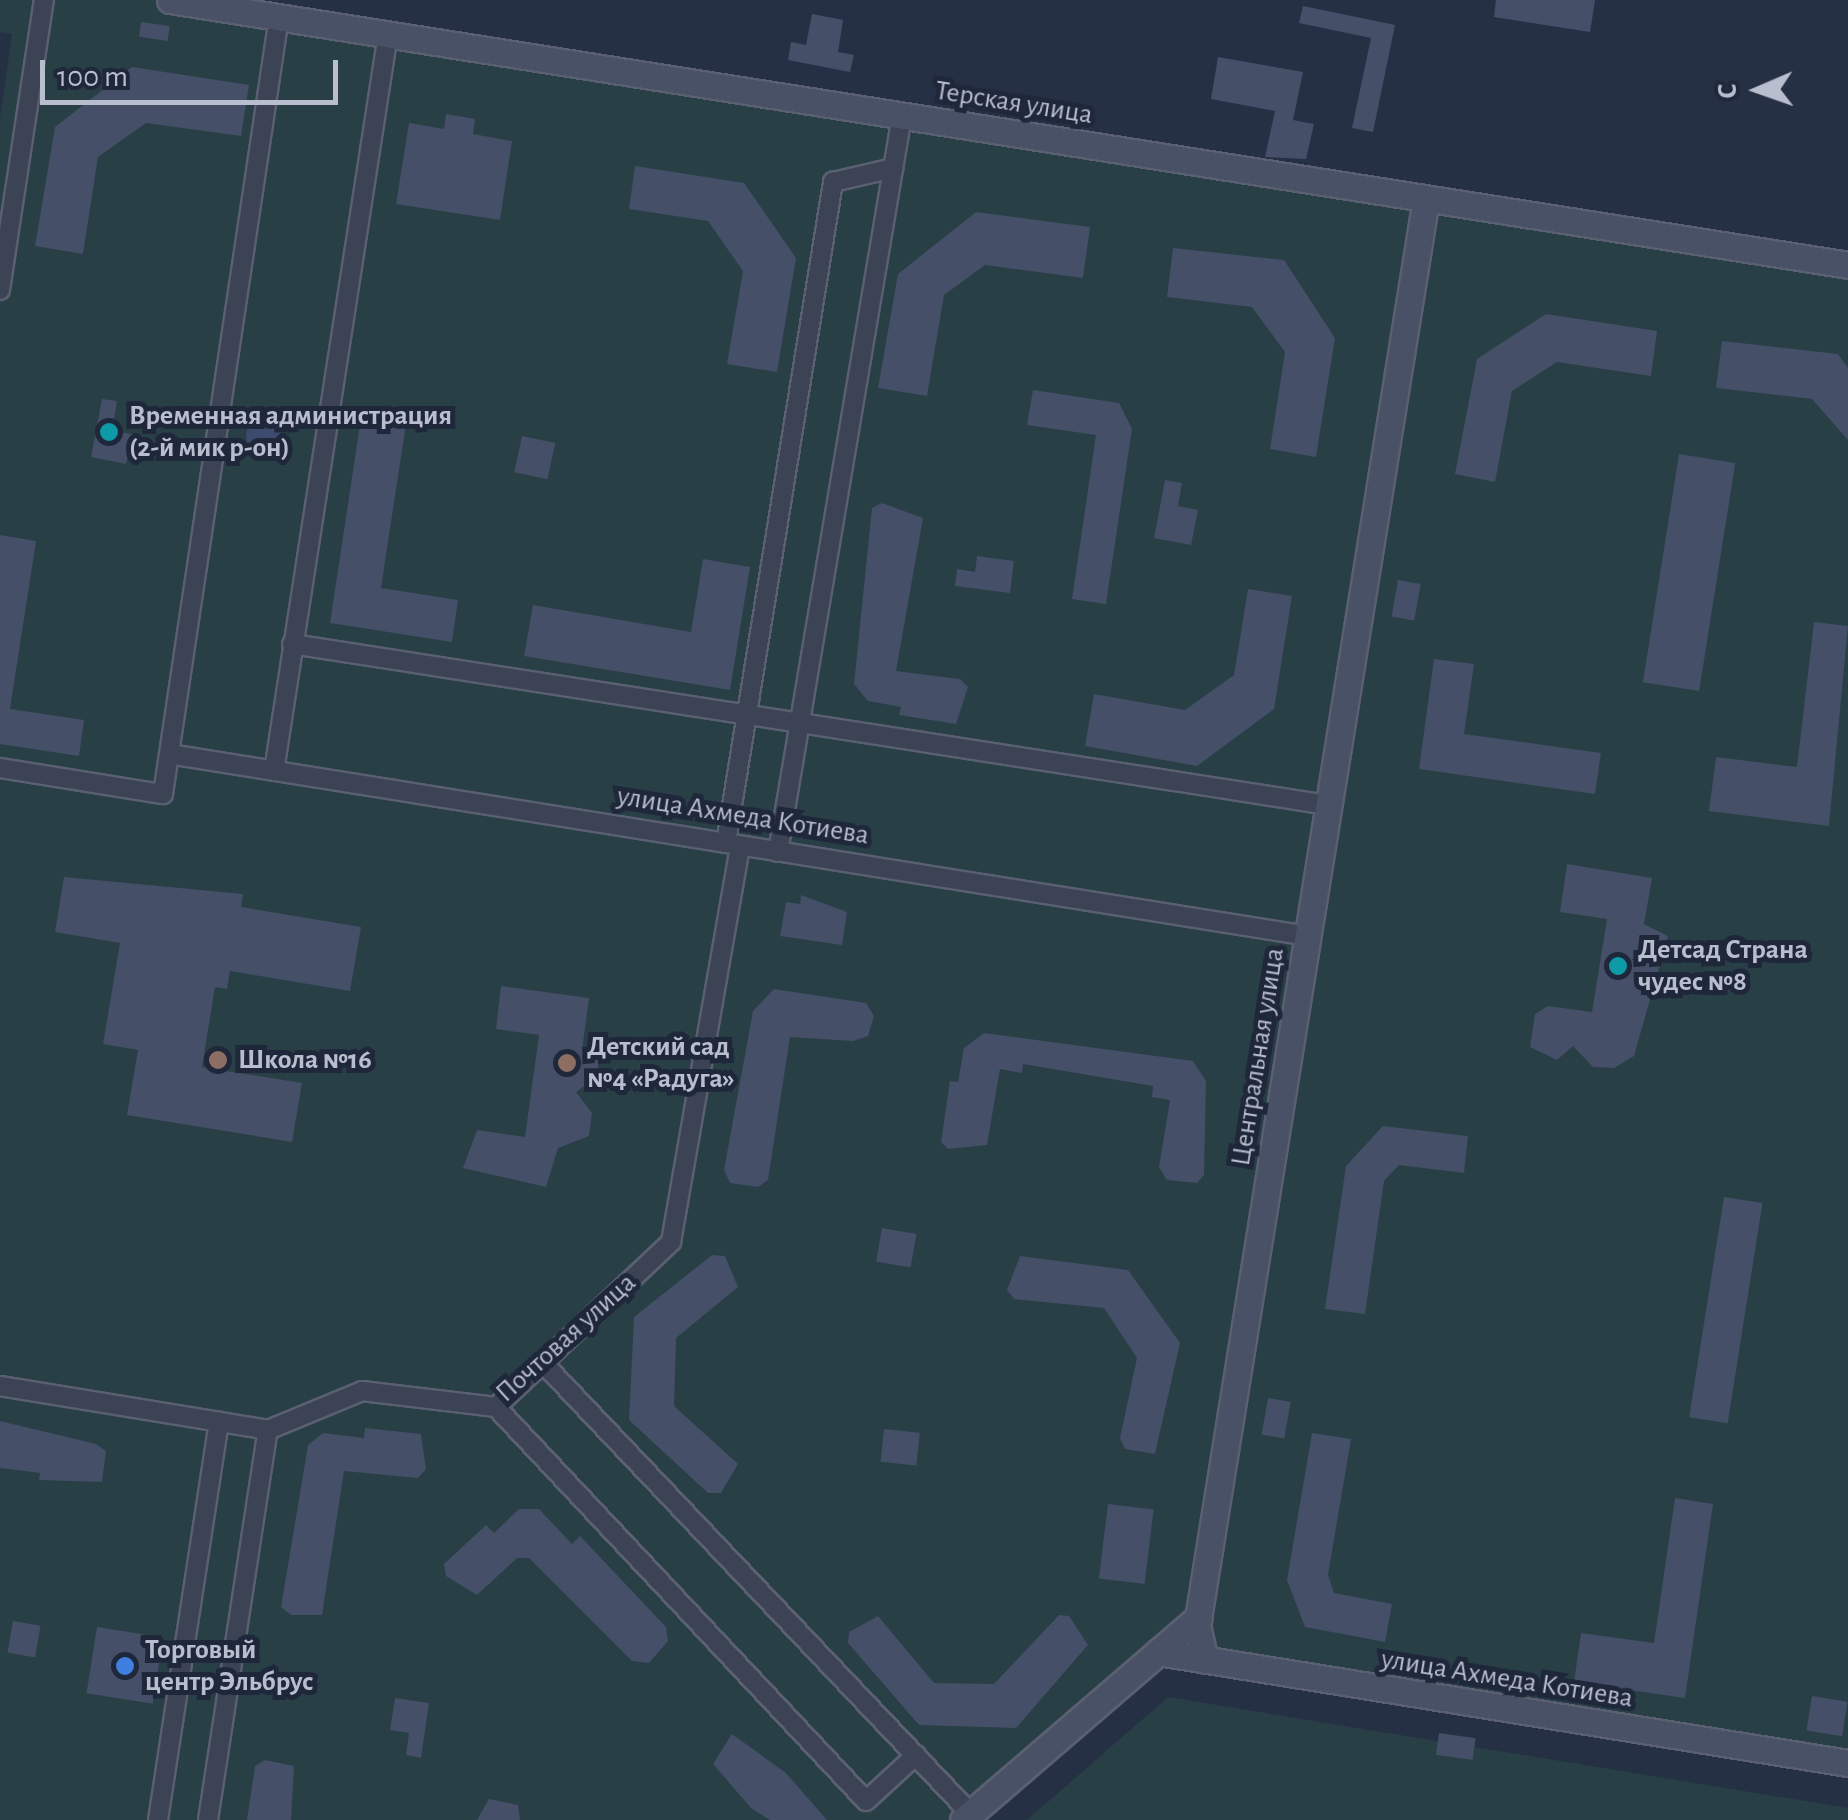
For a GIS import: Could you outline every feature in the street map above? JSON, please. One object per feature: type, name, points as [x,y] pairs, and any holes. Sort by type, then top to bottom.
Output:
[{"type":"street","points":[[0,290],[44,0]]},
{"type":"street","name":"Терская улица","points":[[170,0],[1848,265]]},
{"type":"street","points":[[0,768],[163,794],[279,17]]},
{"type":"street","points":[[274,771],[388,34]]},
{"type":"street","points":[[778,852],[902,116]]},
{"type":"street","name":"Почтовая улица","points":[[268,1430],[362,1391],[496,1407],[671,1242],[733,844],[746,715],[833,182],[893,168]]},
{"type":"street","name":"Центральная улица","points":[[1204,1660],[1199,1616],[1426,198]]},
{"type":"street","points":[[292,644],[1329,805]]},
{"type":"street","name":"улица Ахмеда Котиева","points":[[169,754],[1308,936]]},
{"type":"street","points":[[544,1363],[916,1756],[967,1816],[1199,1616]]},
{"type":"street","points":[[0,1386],[268,1430],[208,1820]]},
{"type":"street","points":[[496,1407],[866,1801],[916,1756]]},
{"type":"street","points":[[158,1820],[219,1422]]},
{"type":"street","name":"улица Ахмеда Котиева","points":[[1158,1652],[1848,1763]]},
{"type":"shaded area","points":[[0,0],[170,0],[1848,265],[1848,1763],[1158,1652],[963,1820],[0,1820],[0,118],[12,34],[0,32]]},
{"type":"shaded area","points":[[1168,1697],[1848,1808],[1848,1820],[1027,1820]]},
{"type":"water","points":[[263,419],[275,424],[280,436],[275,448],[263,453],[251,448],[246,436],[251,424]]},
{"type":"building","points":[[1496,0],[1595,0],[1590,32],[1494,17]]},
{"type":"building","points":[[1303,6],[1395,25],[1373,132],[1352,128],[1371,38],[1299,23]]},
{"type":"building","points":[[812,14],[843,20],[838,52],[854,55],[850,72],[788,60],[791,42],[806,45]]},
{"type":"building","points":[[141,22],[170,26],[168,41],[139,37]]},
{"type":"building","points":[[1218,57],[1303,72],[1293,120],[1314,124],[1306,159],[1265,157],[1275,111],[1211,99]]},
{"type":"building","points":[[132,67],[249,85],[241,136],[146,123],[98,157],[83,254],[35,246],[55,127]]},
{"type":"building","points":[[446,114],[475,119],[473,134],[512,141],[500,220],[396,204],[409,123],[444,129]]},
{"type":"building","points":[[635,166],[744,183],[796,258],[777,372],[727,364],[743,271],[708,221],[629,209]]},
{"type":"building","points":[[976,212],[1090,227],[1083,278],[985,265],[944,295],[927,396],[878,388],[898,274]]},
{"type":"building","points":[[1173,248],[1284,260],[1335,338],[1316,457],[1270,449],[1285,352],[1252,307],[1167,297]]},
{"type":"building","points":[[1546,314],[1657,331],[1651,376],[1557,362],[1512,391],[1495,482],[1455,474],[1477,359]]},
{"type":"building","points":[[1722,341],[1838,354],[1848,368],[1848,440],[1812,399],[1716,388]]},
{"type":"building","points":[[1033,390],[1119,403],[1132,429],[1106,604],[1072,599],[1096,435],[1027,425]]},
{"type":"building","name":"Временная администрация (2-й мик р-он)","points":[[102,399],[117,401],[112,431],[132,434],[126,464],[91,457]]},
{"type":"building","points":[[361,418],[406,424],[381,588],[458,600],[452,642],[330,623]]},
{"type":"building","points":[[522,436],[555,443],[548,479],[514,472]]},
{"type":"building","points":[[1679,454],[1735,463],[1699,691],[1643,682]]},
{"type":"building","points":[[1165,480],[1182,483],[1178,506],[1198,510],[1191,545],[1154,538]]},
{"type":"building","points":[[882,503],[923,518],[896,671],[960,679],[968,687],[956,724],[899,715],[901,707],[868,701],[854,684],[872,508]]},
{"type":"building","points":[[0,535],[36,541],[10,709],[84,720],[79,756],[0,744]]},
{"type":"building","points":[[977,556],[1014,561],[1010,593],[955,586],[957,569],[975,572]]},
{"type":"building","points":[[703,559],[750,567],[730,690],[524,656],[533,605],[691,632]]},
{"type":"building","points":[[1398,580],[1421,584],[1414,620],[1392,616]]},
{"type":"building","points":[[1248,589],[1292,596],[1274,709],[1197,766],[1085,746],[1094,694],[1185,710],[1234,675]]},
{"type":"building","points":[[1814,622],[1848,626],[1829,826],[1709,811],[1716,757],[1797,767]]},
{"type":"building","points":[[1434,659],[1474,664],[1464,734],[1601,753],[1595,794],[1419,769]]},
{"type":"building","name":"Детсад Страна чудес №8","points":[[1567,864],[1652,878],[1644,924],[1668,936],[1634,1056],[1614,1068],[1593,1067],[1573,1046],[1557,1060],[1530,1047],[1535,1014],[1548,1006],[1592,1012],[1607,919],[1560,912]]},
{"type":"building","name":"Школа №16","points":[[64,877],[243,894],[241,907],[361,927],[350,991],[230,971],[227,989],[215,987],[202,1067],[302,1083],[292,1142],[127,1115],[138,1050],[103,1044],[120,943],[55,932]]},
{"type":"building","points":[[801,895],[847,912],[842,945],[780,936],[786,902],[800,904]]},
{"type":"building","points":[[501,986],[589,998],[582,1051],[599,1061],[596,1078],[576,1092],[592,1113],[589,1136],[558,1148],[546,1187],[463,1168],[477,1130],[525,1137],[539,1035],[496,1029]]},
{"type":"building","points":[[774,989],[866,1003],[874,1016],[868,1036],[853,1041],[790,1037],[768,1180],[758,1187],[730,1183],[724,1170],[753,1011]]},
{"type":"building","points":[[984,1033],[1193,1061],[1206,1081],[1204,1175],[1197,1183],[1167,1180],[1159,1167],[1170,1100],[1152,1097],[1153,1086],[1023,1064],[1022,1073],[1000,1069],[987,1145],[948,1149],[941,1142],[950,1081],[958,1082],[964,1048]]},
{"type":"building","points":[[1383,1126],[1468,1136],[1464,1173],[1399,1165],[1384,1181],[1365,1314],[1325,1309],[1346,1166]]},
{"type":"building","points":[[1724,1197],[1763,1203],[1728,1423],[1689,1417]]},
{"type":"building","points":[[882,1228],[916,1234],[911,1268],[876,1261]]},
{"type":"building","points":[[712,1255],[725,1256],[738,1287],[676,1338],[674,1406],[738,1464],[721,1493],[708,1493],[629,1420],[634,1317]]},
{"type":"building","points":[[1020,1256],[1128,1270],[1180,1343],[1155,1454],[1125,1449],[1120,1438],[1137,1358],[1104,1308],[1014,1299],[1007,1290]]},
{"type":"building","points":[[1268,1398],[1291,1402],[1284,1438],[1262,1434]]},
{"type":"building","points":[[0,1421],[96,1444],[106,1451],[102,1482],[39,1480],[40,1473],[0,1468]]},
{"type":"building","points":[[365,1428],[421,1434],[426,1469],[418,1478],[344,1471],[322,1615],[291,1615],[281,1607],[308,1445],[323,1433],[364,1438]]},
{"type":"building","points":[[884,1429],[920,1433],[916,1466],[881,1462]]},
{"type":"building","points":[[1312,1433],[1351,1439],[1328,1575],[1334,1593],[1392,1604],[1385,1642],[1305,1627],[1287,1580]]},
{"type":"building","points":[[1675,1498],[1713,1504],[1685,1698],[1574,1682],[1581,1633],[1654,1643]]},
{"type":"building","points":[[1108,1504],[1154,1510],[1145,1584],[1099,1578]]},
{"type":"building","points":[[519,1509],[539,1509],[572,1544],[580,1536],[666,1627],[668,1641],[649,1663],[632,1661],[529,1558],[517,1558],[477,1595],[446,1576],[444,1564],[486,1525],[494,1533]]},
{"type":"building","points":[[1059,1615],[1069,1616],[1088,1645],[1016,1728],[919,1725],[848,1643],[849,1632],[878,1616],[934,1683],[994,1684]]},
{"type":"building","points":[[13,1621],[41,1626],[35,1657],[7,1653]]},
{"type":"building","name":"Торговый центр Эльбрус","points":[[97,1627],[163,1637],[153,1704],[87,1693]]},
{"type":"building","points":[[1812,1696],[1848,1702],[1842,1736],[1807,1731]]},
{"type":"building","points":[[395,1698],[429,1703],[421,1758],[406,1755],[409,1733],[390,1730]]},
{"type":"building","points":[[1439,1733],[1476,1738],[1473,1760],[1436,1755]]},
{"type":"building","points":[[732,1734],[786,1773],[827,1820],[770,1820],[751,1808],[713,1764]]},
{"type":"building","points":[[265,1760],[294,1766],[291,1820],[247,1820],[255,1766]]},
{"type":"building","points":[[489,1799],[518,1805],[520,1820],[477,1820]]},
{"type":"place","name":"Временная администрация (2-й мик р-он)","points":[[109,432]]},
{"type":"place","name":"Детсад Страна чудес №8","points":[[1618,966]]},
{"type":"place","name":"Школа №16","points":[[218,1060]]},
{"type":"place","name":"Детский сад №4 «Радуга»","points":[[567,1063]]},
{"type":"place","name":"Торговый центр Эльбрус","points":[[125,1666]]}]
